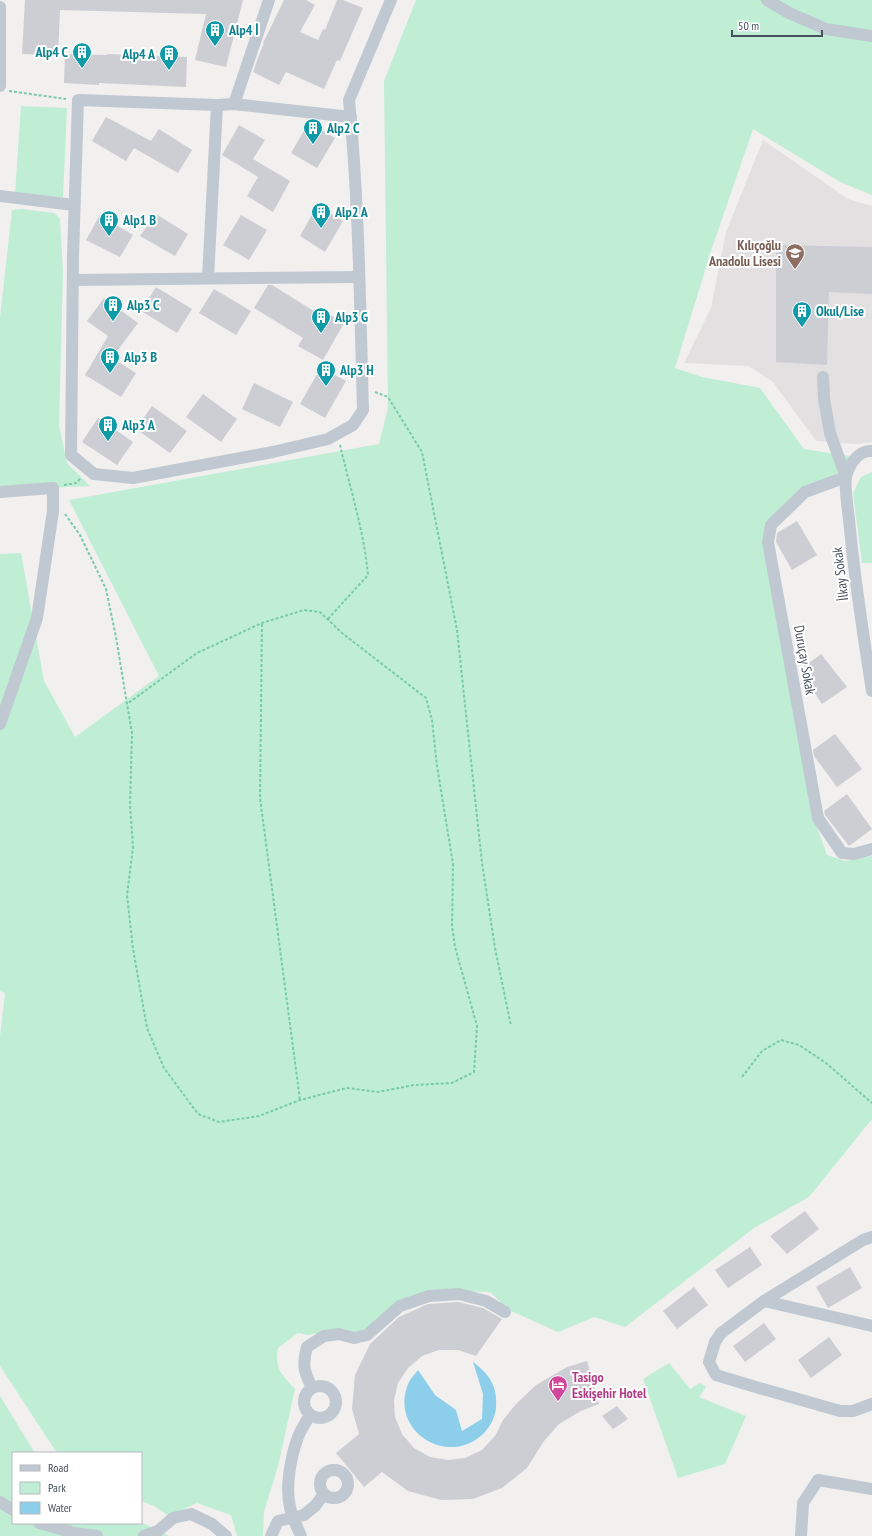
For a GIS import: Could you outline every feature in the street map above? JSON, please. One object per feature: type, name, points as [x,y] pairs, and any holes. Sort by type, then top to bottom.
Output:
[{"type":"street","points":[[234,104],[269,0]]},
{"type":"street","points":[[351,117],[234,104],[217,105],[78,100],[74,205],[71,455],[94,474],[133,478],[273,452],[328,439],[354,425],[363,410],[363,387],[357,203],[351,117],[349,100],[391,0]]},
{"type":"street","points":[[766,0],[789,13],[826,29],[872,36]]},
{"type":"street","points":[[0,7],[2,83]]},
{"type":"street","points":[[208,278],[217,105]]},
{"type":"street","points":[[0,196],[74,205]]},
{"type":"street","points":[[73,280],[359,277]]},
{"type":"street","name":"İlkay Sokak","points":[[824,377],[824,399],[830,433],[846,477],[853,560],[872,691]]},
{"type":"street","points":[[846,477],[856,457],[865,451],[872,452]]},
{"type":"street","name":"Duruçay Sokak","points":[[846,477],[805,492],[772,525],[768,542],[818,818],[842,853],[854,854],[872,848]]},
{"type":"street","points":[[0,492],[53,488],[53,511],[37,618],[0,724]]},
{"type":"street","points":[[872,1236],[764,1300],[721,1333],[715,1342],[709,1362],[716,1375],[840,1410],[853,1411],[872,1404]]},
{"type":"street","points":[[312,1388],[306,1376],[303,1362],[307,1347],[324,1336],[339,1334],[354,1338],[367,1335],[400,1306],[429,1296],[459,1294],[486,1301],[505,1312]]},
{"type":"street","points":[[764,1300],[872,1326]]},
{"type":"street","points":[[317,1386],[327,1388],[332,1391],[336,1400],[334,1410],[326,1417],[315,1418],[306,1412],[303,1401],[308,1391],[312,1388],[317,1386]]},
{"type":"street","points":[[301,1536],[289,1506],[288,1492],[293,1452],[299,1435],[310,1415]]},
{"type":"street","points":[[800,1536],[802,1503],[818,1480],[872,1489]]},
{"type":"street","points":[[271,1536],[278,1521],[304,1515],[315,1506],[324,1494]]},
{"type":"street","points":[[0,1502],[12,1509]]},
{"type":"street","points":[[144,1536],[158,1530],[173,1518],[191,1514],[212,1524],[226,1536]]},
{"type":"street","points":[[43,1524],[75,1533],[97,1536]]},
{"type":"path","points":[[2,83],[78,100]]},
{"type":"path","points":[[363,387],[388,397],[422,452],[457,630],[482,863],[495,948],[511,1026]]},
{"type":"path","points":[[328,619],[368,575],[366,554],[357,510],[337,434]]},
{"type":"path","points":[[53,488],[76,483],[82,476]]},
{"type":"path","points":[[53,502],[62,511],[80,535],[106,589],[116,637],[127,704],[132,733],[130,805],[133,847],[127,895],[133,949],[147,1028],[164,1068],[198,1114],[219,1122],[258,1116],[300,1100],[347,1088],[378,1092],[414,1085],[452,1082],[474,1072],[478,1026],[455,947],[452,926],[453,864],[438,773],[432,720],[426,698],[342,633],[320,612],[304,610],[262,623],[197,653],[127,704]]},
{"type":"path","points":[[262,623],[260,798],[300,1100]]},
{"type":"path","points":[[742,1077],[762,1051],[781,1040],[800,1044],[826,1063],[872,1103]]},
{"type":"shaded area","name":"Kılıçoğlu Anadolu Lisesi","points":[[763,140],[848,199],[872,206],[872,442],[855,444],[816,441],[773,382],[749,366],[684,363],[711,308],[726,232]]},
{"type":"green space","points":[[416,0],[872,0],[872,195],[840,182],[753,129],[712,248],[675,368],[702,377],[760,388],[804,449],[856,457],[846,477],[805,492],[771,525],[810,807],[827,855],[845,861],[872,856],[872,1119],[809,1197],[754,1228],[625,1327],[594,1317],[558,1332],[509,1310],[490,1292],[454,1291],[429,1294],[360,1333],[332,1331],[308,1335],[298,1333],[278,1348],[278,1367],[295,1389],[278,1466],[264,1512],[263,1536],[237,1536],[231,1515],[197,1503],[169,1516],[154,1506],[142,1501],[142,1452],[56,1452],[0,1366],[0,1036],[5,993],[0,991],[0,554],[21,553],[44,681],[75,737],[159,676],[69,500],[379,444],[388,408],[384,81]]},
{"type":"green space","points":[[21,106],[67,108],[63,197],[58,200],[15,194]]},
{"type":"green space","points":[[22,209],[54,213],[60,218],[63,272],[59,425],[67,463],[90,486],[0,490],[0,317],[12,210]]},
{"type":"green space","points":[[872,472],[872,563],[862,563],[853,493],[861,477]]},
{"type":"green space","points":[[669,1363],[690,1389],[700,1383],[706,1387],[699,1397],[746,1416],[725,1464],[678,1478],[643,1379]]},
{"type":"green space","points":[[0,1396],[34,1452],[12,1452],[12,1524],[142,1524],[142,1522],[169,1536],[0,1536]]},
{"type":"water","points":[[473,1362],[488,1376],[496,1393],[494,1418],[489,1427],[485,1432],[470,1443],[455,1447],[439,1446],[425,1439],[414,1429],[407,1415],[404,1399],[410,1380],[418,1370],[435,1395],[456,1410],[462,1431],[482,1419],[483,1394]]},
{"type":"building","points":[[25,0],[243,0],[226,67],[195,60],[206,14],[60,10],[58,55],[22,54]]},
{"type":"building","points":[[284,0],[306,0],[315,5],[300,32],[318,40],[323,29],[325,30],[337,0],[343,0],[363,8],[340,61],[337,60],[324,89],[286,72],[279,85],[253,72],[263,43]]},
{"type":"building","points":[[65,54],[187,57],[186,87],[64,83]]},
{"type":"building","points":[[106,117],[151,141],[159,129],[192,150],[178,173],[134,148],[126,161],[92,141]]},
{"type":"building","name":"Alp2 C","points":[[309,122],[335,138],[317,168],[291,153]]},
{"type":"building","points":[[239,125],[265,140],[253,159],[290,181],[273,212],[247,196],[258,177],[222,155]]},
{"type":"building","name":"Alp2 A","points":[[317,206],[343,221],[325,252],[300,236]]},
{"type":"building","points":[[156,214],[188,234],[175,256],[140,236]]},
{"type":"building","name":"Alp1 B","points":[[100,215],[133,235],[120,257],[86,240]]},
{"type":"building","points":[[241,215],[267,230],[249,260],[223,245]]},
{"type":"building","name":"Okul/Lise","points":[[776,245],[872,247],[872,294],[829,292],[827,365],[776,362]]},
{"type":"building","points":[[268,285],[272,285],[317,313],[319,309],[344,323],[323,360],[298,346],[303,338],[254,308]]},
{"type":"building","points":[[156,287],[192,309],[177,333],[141,311]]},
{"type":"building","points":[[214,289],[251,311],[236,335],[199,313]]},
{"type":"building","points":[[104,298],[138,323],[112,358],[136,373],[121,397],[85,375],[108,336],[87,321]]},
{"type":"building","name":"Alp3 H","points":[[321,367],[346,381],[325,418],[300,404]]},
{"type":"building","points":[[254,383],[293,402],[280,427],[242,409]]},
{"type":"building","points":[[203,394],[237,419],[221,442],[186,417]]},
{"type":"building","points":[[152,406],[187,431],[170,453],[136,429]]},
{"type":"building","name":"Alp3 A","points":[[98,418],[133,442],[117,465],[82,442]]},
{"type":"building","points":[[797,521],[817,555],[792,570],[776,542],[777,533]]},
{"type":"building","points":[[821,654],[847,687],[822,704],[800,670]]},
{"type":"building","points":[[835,734],[862,769],[837,787],[814,756],[813,750]]},
{"type":"building","points":[[847,794],[872,829],[849,846],[825,815],[824,811]]},
{"type":"building","points":[[805,1211],[819,1229],[787,1254],[770,1236]]},
{"type":"building","points":[[750,1247],[762,1265],[728,1288],[715,1270]]},
{"type":"building","points":[[850,1267],[862,1288],[828,1308],[816,1287]]},
{"type":"building","points":[[694,1287],[708,1305],[677,1329],[663,1311]]},
{"type":"building","name":"Tasigo Eskişehir Hotel","points":[[458,1302],[483,1308],[502,1319],[476,1356],[458,1350],[439,1350],[422,1356],[408,1368],[398,1383],[394,1400],[395,1417],[402,1434],[414,1448],[430,1457],[448,1460],[465,1458],[482,1450],[495,1436],[503,1420],[516,1404],[536,1385],[567,1367],[587,1361],[599,1404],[581,1411],[559,1424],[544,1441],[527,1468],[502,1488],[473,1499],[441,1500],[408,1491],[382,1472],[364,1487],[336,1453],[359,1434],[352,1409],[355,1375],[370,1344],[399,1317],[428,1304]]},
{"type":"building","points":[[764,1323],[776,1339],[745,1362],[733,1346]]},
{"type":"building","points":[[829,1337],[842,1355],[811,1378],[798,1360]]},
{"type":"building","points":[[617,1406],[628,1419],[613,1429],[602,1416]]},
{"type":"place","name":"Alp4 İ","points":[[215,47]]},
{"type":"place","name":"Alp4 C","points":[[82,69]]},
{"type":"place","name":"Alp4 A","points":[[169,71]]},
{"type":"place","name":"Alp2 C","points":[[313,145]]},
{"type":"place","name":"Alp2 A","points":[[321,229]]},
{"type":"place","name":"Alp1 B","points":[[109,237]]},
{"type":"place","name":"Kılıçoğlu Anadolu Lisesi","points":[[795,270]]},
{"type":"place","name":"Alp3 C","points":[[113,322]]},
{"type":"place","name":"Okul/Lise","points":[[802,328]]},
{"type":"place","name":"Alp3 G","points":[[321,334]]},
{"type":"place","name":"Alp3 B","points":[[110,374]]},
{"type":"place","name":"Alp3 H","points":[[326,387]]},
{"type":"place","name":"Alp3 A","points":[[108,442]]},
{"type":"place","name":"Tasigo Eskişehir Hotel","points":[[558,1402]]}]
